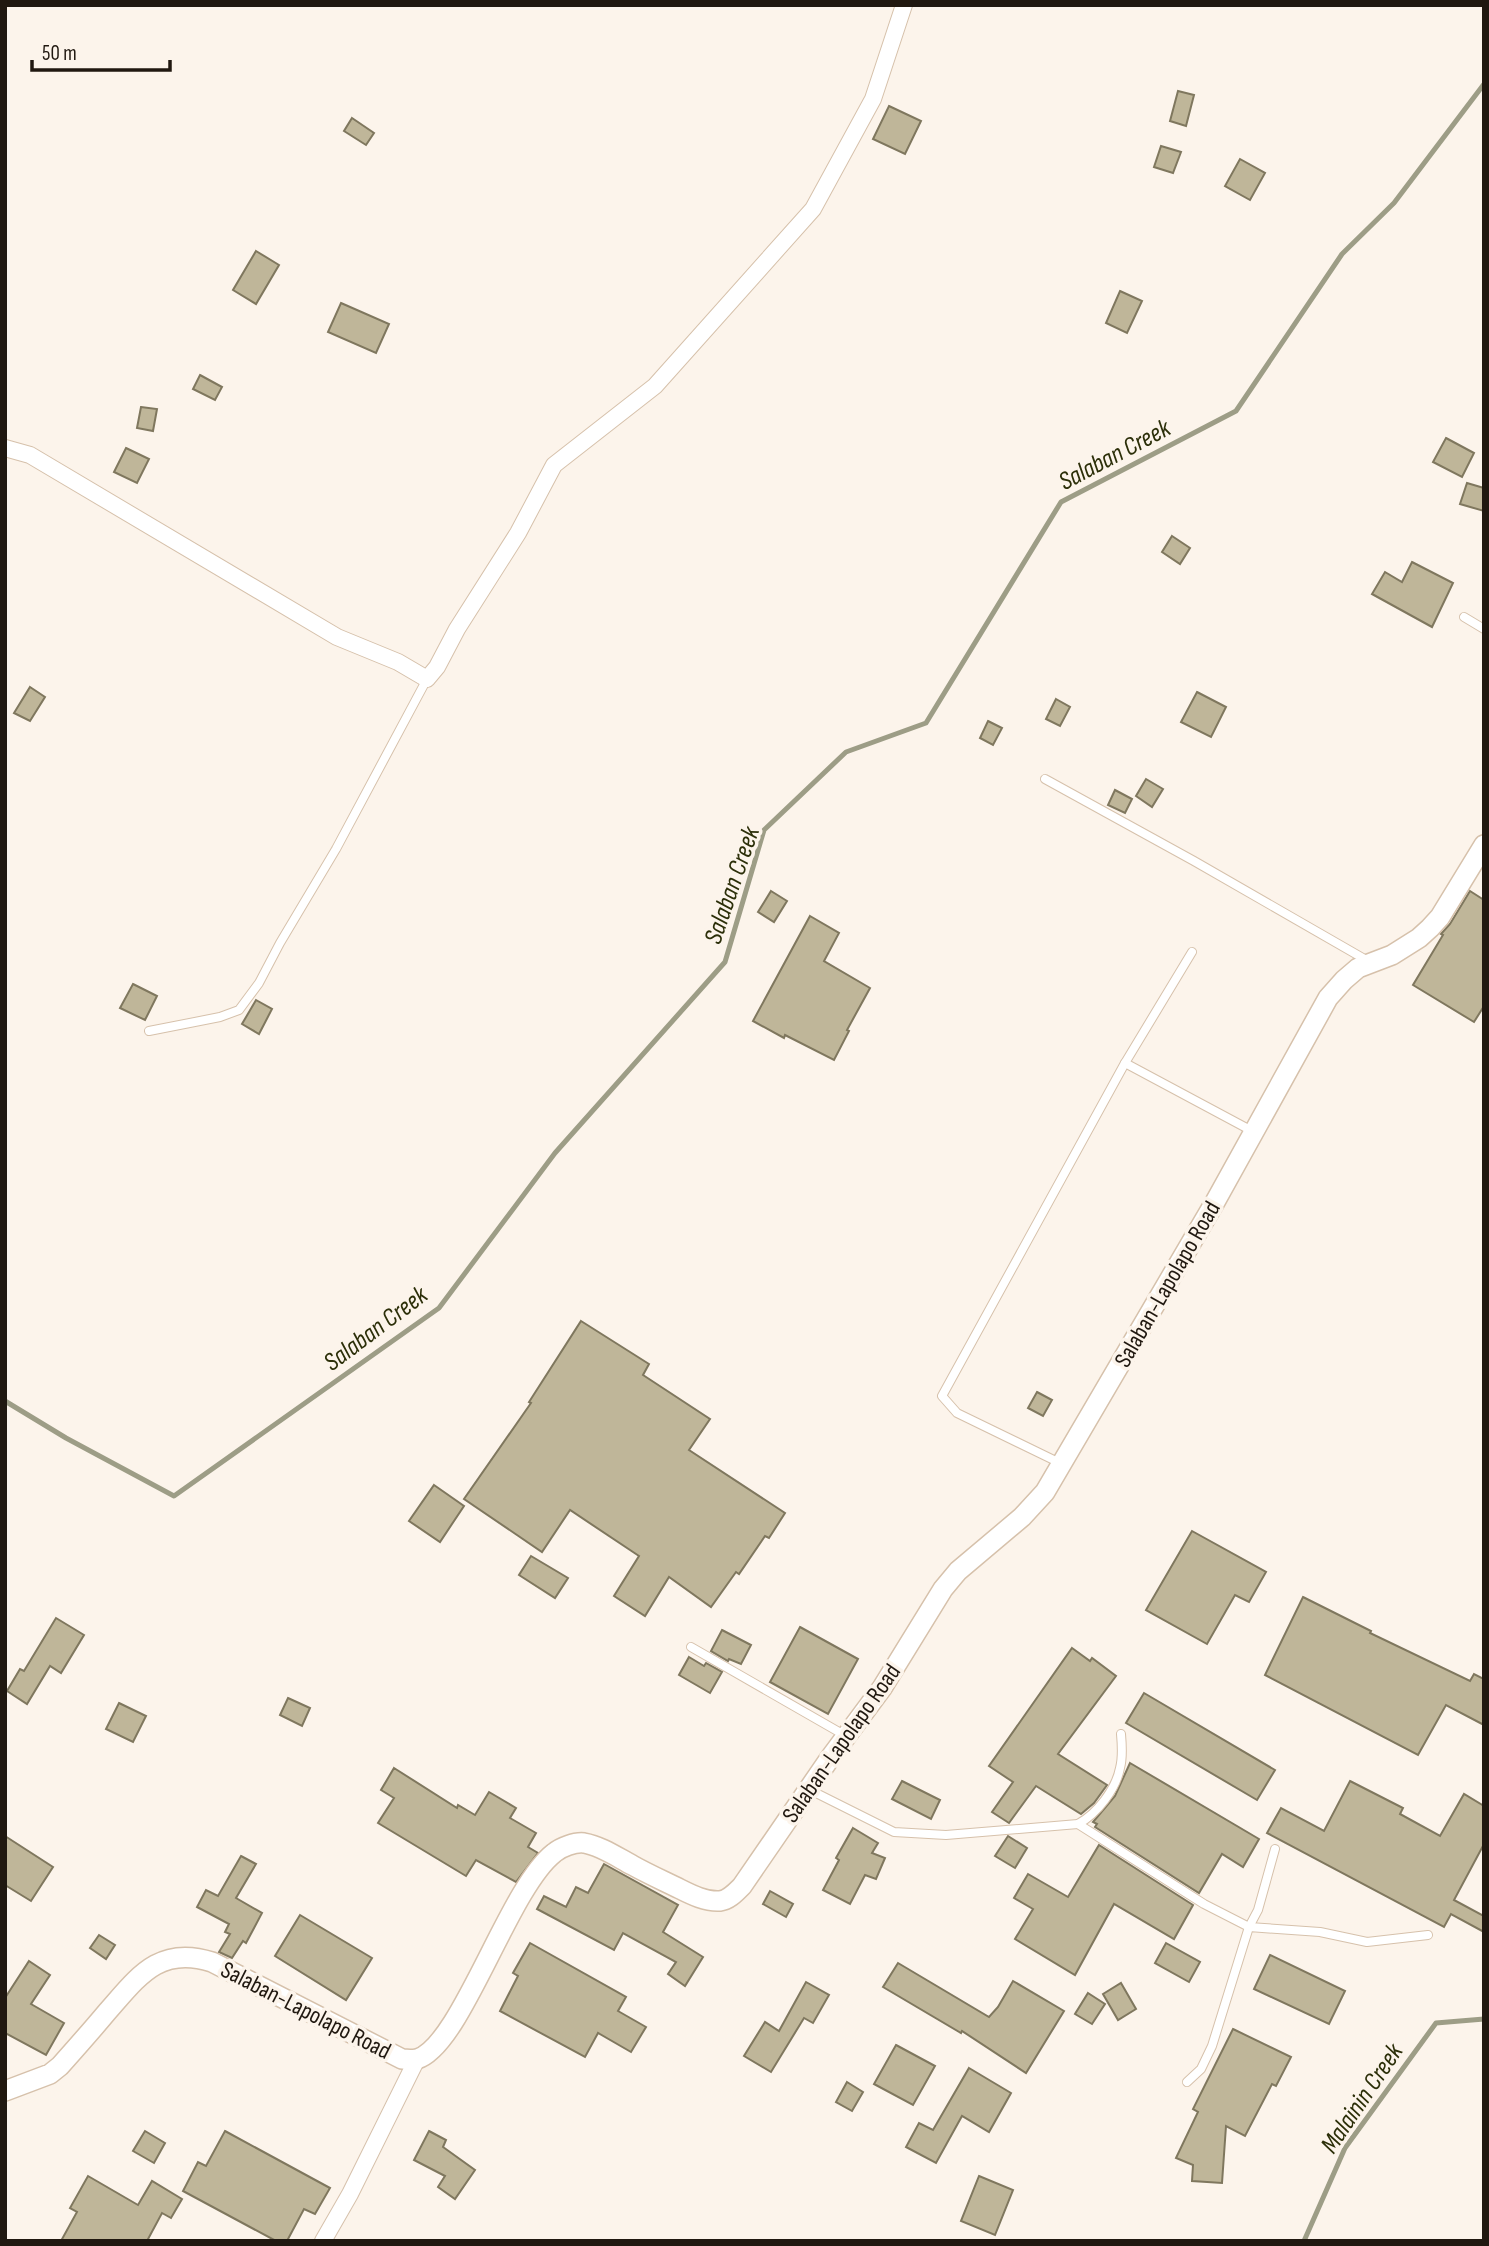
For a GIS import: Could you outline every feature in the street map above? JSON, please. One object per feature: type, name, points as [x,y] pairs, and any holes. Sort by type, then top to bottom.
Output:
[{"type":"street","points":[[5,448],[30,454],[337,637],[398,662],[426,679],[437,667],[457,629],[518,533],[554,465],[655,386],[813,209],[873,99],[904,5]]},
{"type":"street","name":"Salaban-Lapolapo Road","points":[[5,2091],[50,2074],[142,1972],[160,1962],[177,1958],[197,1957],[212,1962],[401,2059],[417,2060],[433,2049],[444,2036],[517,1901],[542,1864],[555,1852],[567,1846],[582,1843],[605,1851],[699,1898],[722,1901],[733,1895],[882,1688],[943,1589],[958,1571],[1022,1517],[1045,1492],[1254,1132],[1328,998],[1344,979],[1358,968],[1392,955],[1430,928],[1481,856]]},
{"type":"street","points":[[323,2241],[417,2060]]},
{"type":"lane","points":[[1464,617],[1484,629]]},
{"type":"lane","points":[[149,1031],[220,1017],[239,1010],[259,983],[279,943],[336,849],[426,679]]},
{"type":"lane","points":[[1045,779],[1370,962]]},
{"type":"lane","points":[[1060,1463],[957,1413],[943,1396],[1125,1063],[1192,952]]},
{"type":"lane","points":[[1125,1063],[1254,1132]]},
{"type":"lane","points":[[691,1647],[846,1736]]},
{"type":"lane","points":[[808,1789],[894,1832],[946,1835],[1078,1824],[1099,1809],[1120,1769],[1121,1734]]},
{"type":"lane","points":[[1078,1824],[1204,1904],[1249,1927],[1320,1932],[1367,1942],[1429,1935]]},
{"type":"lane","points":[[1188,2082],[1201,2069],[1212,2046],[1249,1927],[1258,1910],[1275,1849]]},
{"type":"building","points":[[1178,91],[1194,95],[1186,126],[1170,121]]},
{"type":"building","points":[[889,106],[921,121],[905,154],[873,139]]},
{"type":"building","points":[[352,118],[374,133],[366,145],[344,131]]},
{"type":"building","points":[[1161,146],[1181,152],[1173,173],[1154,167]]},
{"type":"building","points":[[1240,159],[1265,173],[1250,200],[1225,186]]},
{"type":"building","points":[[256,251],[279,265],[256,304],[233,290]]},
{"type":"building","points":[[1120,291],[1142,301],[1127,333],[1106,323]]},
{"type":"building","points":[[341,303],[389,324],[376,353],[328,332]]},
{"type":"building","points":[[200,375],[222,387],[215,400],[193,389]]},
{"type":"building","points":[[141,407],[157,409],[153,431],[137,428]]},
{"type":"building","points":[[1446,438],[1474,453],[1462,477],[1433,462]]},
{"type":"building","points":[[126,448],[149,459],[137,483],[114,472]]},
{"type":"building","points":[[1467,483],[1484,488],[1484,511],[1460,504]]},
{"type":"building","points":[[1172,536],[1190,548],[1180,564],[1162,552]]},
{"type":"building","points":[[1412,562],[1453,583],[1432,627],[1372,594],[1385,572],[1402,582]]},
{"type":"building","points":[[30,687],[45,697],[30,721],[14,713]]},
{"type":"building","points":[[1197,692],[1226,707],[1211,737],[1181,722]]},
{"type":"building","points":[[1056,699],[1070,707],[1060,726],[1046,719]]},
{"type":"building","points":[[988,721],[1002,728],[993,745],[980,738]]},
{"type":"building","points":[[1146,779],[1163,789],[1152,807],[1136,796]]},
{"type":"building","points":[[1115,790],[1132,799],[1125,813],[1108,805]]},
{"type":"building","points":[[771,891],[787,901],[774,922],[758,912]]},
{"type":"building","points":[[1470,891],[1484,900],[1484,1006],[1474,1022],[1413,985],[1443,935],[1441,934]]},
{"type":"building","points":[[810,916],[839,933],[824,961],[870,988],[834,1060],[753,1021]]},
{"type":"building","points":[[133,984],[157,996],[145,1020],[120,1008]]},
{"type":"building","points":[[256,1000],[272,1009],[259,1034],[242,1024]]},
{"type":"building","points":[[581,1321],[649,1364],[643,1375],[710,1419],[689,1450],[785,1513],[769,1538],[765,1536],[739,1574],[736,1572],[711,1607],[669,1577],[645,1616],[614,1596],[639,1556],[570,1510],[542,1552],[464,1499],[531,1403],[529,1402]]},
{"type":"building","points":[[1037,1392],[1052,1400],[1043,1416],[1028,1408]]},
{"type":"building","points":[[434,1485],[464,1506],[440,1542],[409,1521]]},
{"type":"building","points":[[1192,1531],[1266,1572],[1249,1602],[1235,1595],[1207,1644],[1146,1610]]},
{"type":"building","points":[[531,1556],[568,1578],[555,1598],[519,1575]]},
{"type":"building","points":[[1303,1597],[1470,1681],[1474,1674],[1484,1679],[1484,1725],[1446,1705],[1418,1755],[1265,1675]]},
{"type":"building","points":[[56,1618],[84,1635],[61,1673],[50,1666],[27,1704],[7,1691],[20,1669],[24,1671]]},
{"type":"building","points":[[800,1627],[858,1659],[828,1714],[770,1682]]},
{"type":"building","points":[[722,1630],[751,1645],[741,1664],[729,1659],[728,1661],[711,1651]]},
{"type":"building","points":[[1072,1648],[1090,1661],[1092,1658],[1116,1676],[1058,1754],[1107,1785],[1094,1803],[1081,1814],[1036,1786],[1009,1823],[992,1812],[1013,1782],[989,1766]]},
{"type":"building","points":[[689,1657],[722,1672],[710,1693],[679,1675]]},
{"type":"building","points":[[1144,1693],[1275,1770],[1257,1800],[1126,1723]]},
{"type":"building","points":[[288,1698],[310,1708],[302,1726],[280,1715]]},
{"type":"building","points":[[119,1703],[146,1716],[133,1742],[106,1729]]},
{"type":"building","points":[[1130,1763],[1259,1839],[1243,1867],[1222,1854],[1199,1893],[1095,1827],[1097,1824],[1093,1822],[1115,1796]]},
{"type":"building","points":[[394,1768],[457,1808],[458,1805],[475,1815],[489,1792],[516,1808],[510,1818],[536,1833],[528,1847],[538,1853],[516,1882],[476,1860],[466,1876],[378,1823],[394,1798],[381,1790]]},
{"type":"building","points":[[902,1781],[940,1800],[931,1819],[892,1799]]},
{"type":"building","points":[[1350,1781],[1403,1808],[1400,1814],[1440,1836],[1464,1794],[1484,1806],[1484,1844],[1454,1900],[1484,1916],[1484,1932],[1451,1914],[1444,1927],[1267,1833],[1281,1808],[1324,1831]]},
{"type":"building","points":[[853,1828],[878,1843],[872,1853],[885,1858],[876,1879],[865,1875],[850,1904],[823,1890],[839,1860],[836,1858]]},
{"type":"building","points":[[5,1836],[53,1867],[31,1901],[5,1885]]},
{"type":"building","points":[[1008,1836],[1027,1848],[1015,1868],[995,1856]]},
{"type":"building","points":[[1099,1845],[1193,1905],[1174,1939],[1114,1904],[1075,1975],[1015,1939],[1033,1909],[1014,1898],[1028,1874],[1068,1897]]},
{"type":"building","points":[[241,1856],[256,1864],[236,1898],[262,1913],[246,1943],[243,1941],[232,1958],[219,1952],[230,1934],[225,1932],[229,1924],[197,1907],[206,1890],[218,1896]]},
{"type":"building","points":[[604,1864],[678,1905],[663,1932],[703,1957],[685,1986],[668,1974],[676,1962],[623,1933],[614,1950],[537,1909],[544,1896],[566,1907],[576,1887],[588,1893]]},
{"type":"building","points":[[770,1891],[793,1904],[786,1917],[763,1904]]},
{"type":"building","points":[[300,1915],[372,1958],[346,2000],[275,1956]]},
{"type":"building","points":[[99,1935],[115,1945],[106,1959],[90,1948]]},
{"type":"building","points":[[530,1943],[626,1997],[618,2011],[646,2027],[631,2052],[598,2033],[585,2057],[500,2011],[518,1976],[513,1973]]},
{"type":"building","points":[[1166,1943],[1200,1962],[1189,1982],[1155,1963]]},
{"type":"building","points":[[1270,1955],[1345,1991],[1329,2024],[1254,1989]]},
{"type":"building","points":[[29,1961],[50,1975],[31,2004],[64,2023],[46,2055],[5,2033],[5,1998]]},
{"type":"building","points":[[898,1963],[989,2017],[1013,1981],[1064,2011],[1026,2073],[962,2031],[961,2033],[883,1987]]},
{"type":"building","points":[[806,1982],[829,1995],[813,2023],[804,2018],[771,2072],[744,2056],[765,2022],[779,2031]]},
{"type":"building","points":[[1121,1983],[1136,2009],[1118,2020],[1103,1994]]},
{"type":"building","points":[[1088,1993],[1105,2004],[1092,2024],[1075,2014]]},
{"type":"building","points":[[1233,2029],[1291,2057],[1276,2086],[1272,2084],[1245,2136],[1226,2126],[1222,2183],[1192,2181],[1193,2165],[1176,2158],[1198,2112],[1193,2109]]},
{"type":"building","points":[[896,2045],[935,2066],[913,2105],[874,2084]]},
{"type":"building","points":[[969,2068],[1011,2093],[989,2132],[962,2116],[936,2163],[906,2147],[919,2123],[933,2130]]},
{"type":"building","points":[[847,2082],[863,2092],[852,2111],[836,2102]]},
{"type":"building","points":[[145,2131],[165,2143],[154,2163],[133,2151]]},
{"type":"building","points":[[225,2131],[330,2188],[315,2214],[304,2209],[287,2241],[276,2241],[183,2191],[198,2162],[206,2166]]},
{"type":"building","points":[[429,2131],[446,2140],[443,2147],[475,2170],[455,2199],[438,2187],[445,2176],[414,2160]]},
{"type":"building","points":[[88,2176],[138,2205],[152,2181],[182,2199],[171,2218],[162,2213],[147,2241],[61,2241],[77,2212],[70,2208]]},
{"type":"building","points":[[979,2176],[1013,2190],[995,2235],[961,2221]]},
{"type":"waterway","name":"Salaban Creek","points":[[5,1401],[66,1438],[174,1496],[439,1308],[555,1153],[725,962],[764,830],[846,752],[926,723],[1061,502],[1236,411],[1342,254],[1394,203],[1484,84]]},
{"type":"waterway","name":"Malainin Creek","points":[[1304,2241],[1345,2148],[1436,2023],[1484,2019]]}]
